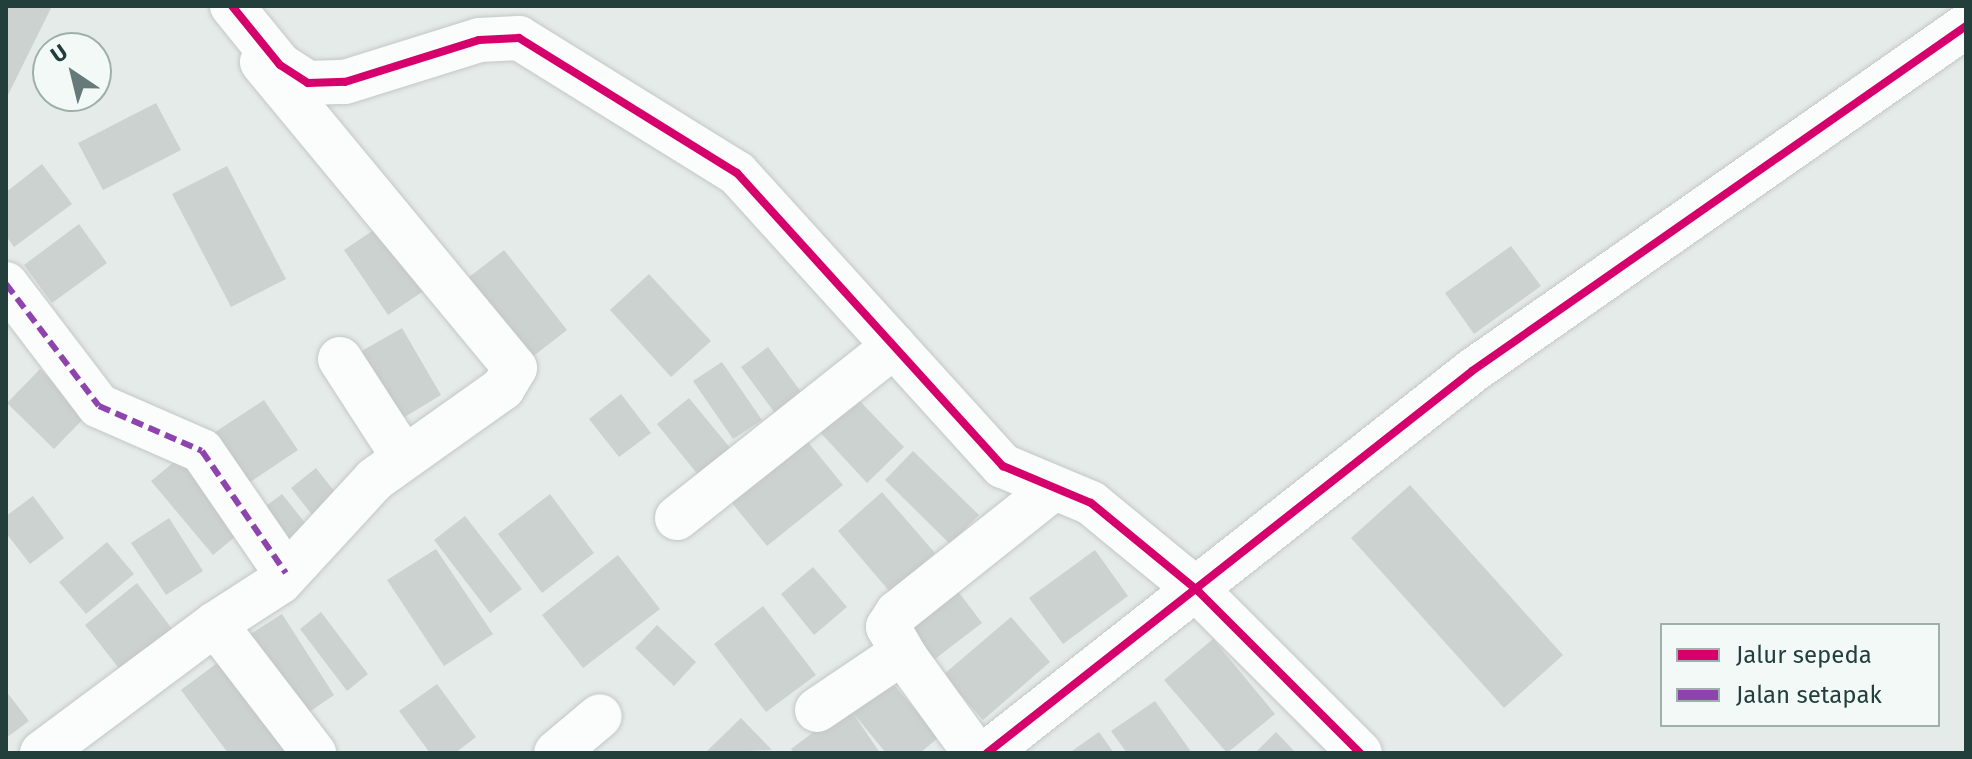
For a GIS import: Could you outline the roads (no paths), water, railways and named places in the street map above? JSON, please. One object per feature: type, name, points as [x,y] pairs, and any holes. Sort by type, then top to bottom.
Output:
[{"type":"street","points":[[239,16],[280,65],[308,83],[345,82],[479,40],[519,38],[737,173],[1003,466],[1091,503],[1198,591],[1360,753]]},
{"type":"street","points":[[42,753],[286,573],[402,455],[503,388],[515,368],[279,90],[239,16]]},
{"type":"street","points":[[987,753],[1198,591],[1472,371],[1966,26]]},
{"type":"street","points":[[6,284],[99,406],[202,451],[286,573]]},
{"type":"street","points":[[677,518],[894,346]]},
{"type":"street","points":[[340,359],[402,455]]},
{"type":"street","points":[[975,753],[906,658],[888,627],[897,613],[1053,489]]},
{"type":"street","points":[[215,624],[314,753]]},
{"type":"street","points":[[817,710],[891,660],[906,658]]},
{"type":"street","points":[[556,753],[600,716]]}]
